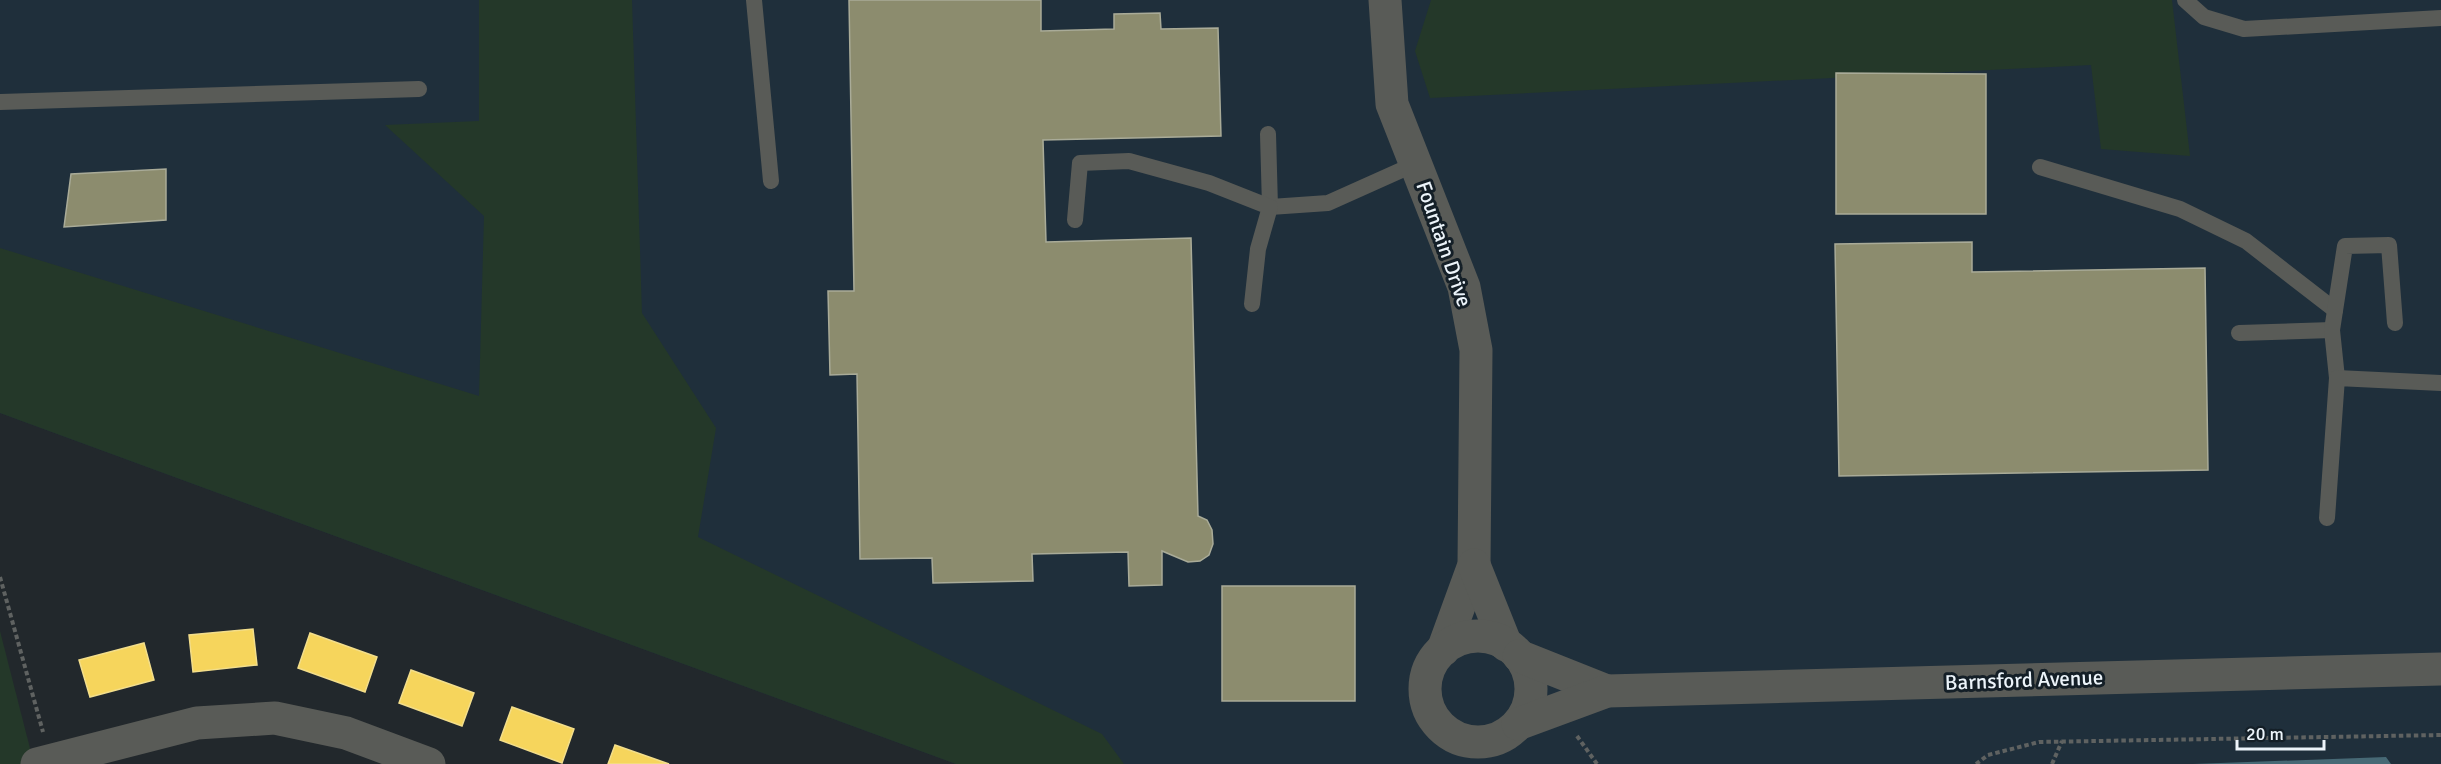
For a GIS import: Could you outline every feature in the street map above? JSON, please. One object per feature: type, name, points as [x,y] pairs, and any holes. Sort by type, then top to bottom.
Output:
[{"type":"street","name":"Fountain Drive","points":[[1385,0],[1392,104],[1464,287],[1476,350],[1474,565],[1443,650]]},
{"type":"street","name":"Fountain Drive","points":[[1474,565],[1512,650]]},
{"type":"street","points":[[1458,764],[1444,731],[1432,717],[1425,681],[1431,664],[1443,650],[1457,640],[1474,637],[1491,638],[1512,650],[1526,668],[1530,697],[1526,711],[1514,728],[1501,764]]},
{"type":"street","name":"Barnsford Avenue","points":[[1512,650],[1607,691]]},
{"type":"street","name":"Barnsford Avenue","points":[[1514,728],[1607,691],[2441,669]]},
{"type":"street","points":[[44,762],[197,723],[275,718],[346,733],[429,764]]},
{"type":"street","points":[[1444,731],[1460,740],[1478,742],[1495,740],[1514,728]]},
{"type":"lane","points":[[754,0],[771,181]]},
{"type":"lane","points":[[2185,0],[2204,17],[2244,29],[2441,18]]},
{"type":"lane","points":[[0,102],[419,89]]},
{"type":"lane","points":[[1252,304],[1258,249],[1270,207],[1268,134]]},
{"type":"lane","points":[[1075,220],[1080,164],[1129,162],[1209,183],[1270,207],[1328,203],[1415,164]]},
{"type":"lane","points":[[2040,167],[2180,209],[2246,241],[2335,310]]},
{"type":"lane","points":[[2327,518],[2337,378],[2332,330],[2345,246],[2389,245],[2395,323]]},
{"type":"lane","points":[[2239,333],[2332,330]]},
{"type":"lane","points":[[2337,378],[2441,383]]},
{"type":"path","points":[[0,577],[44,762]]},
{"type":"path","points":[[1976,764],[1989,755],[2038,742],[2441,735]]},
{"type":"path","points":[[2052,764],[2062,741]]},
{"type":"shaded area","points":[[0,0],[2441,0],[2441,764],[956,764],[0,413]]},
{"type":"shaded area","points":[[2386,757],[2391,764],[2193,764]]},
{"type":"green space","points":[[479,0],[632,0],[642,313],[716,428],[698,537],[1102,734],[1124,764],[956,764],[0,413],[0,248],[479,396],[484,216],[385,125],[479,121]]},
{"type":"green space","points":[[1431,0],[2172,0],[2190,156],[2101,149],[2091,65],[1430,98],[1415,51]]},
{"type":"green space","points":[[0,631],[34,764],[0,764]]},
{"type":"building: Homes","points":[[253,629],[257,665],[193,672],[189,635]]},
{"type":"building: Homes","points":[[310,633],[377,657],[365,692],[298,668]]},
{"type":"building: Homes","points":[[144,643],[154,680],[90,697],[79,660]]},
{"type":"building: Homes","points":[[411,670],[474,693],[462,726],[399,703]]},
{"type":"building: Homes","points":[[512,707],[574,729],[562,763],[500,740]]},
{"type":"building: Homes","points":[[615,745],[669,764],[608,764]]},
{"type":"building: Industry","points":[[849,0],[1041,0],[1041,31],[1114,29],[1114,14],[1160,13],[1161,29],[1218,28],[1221,136],[1043,140],[1046,242],[1191,238],[1198,516],[1207,520],[1212,530],[1213,544],[1209,555],[1200,561],[1188,562],[1162,551],[1162,585],[1129,586],[1128,552],[1032,554],[1033,581],[933,583],[932,558],[860,559],[857,374],[830,375],[828,291],[854,291]]},
{"type":"building: Industry","points":[[1836,73],[1986,74],[1986,214],[1836,214]]},
{"type":"building: Industry","points":[[166,169],[166,220],[64,227],[71,174]]},
{"type":"building: Industry","points":[[1972,242],[1972,272],[2205,268],[2208,470],[1839,476],[1835,244]]},
{"type":"building: Industry","points":[[1222,586],[1355,586],[1355,701],[1222,701]]}]
